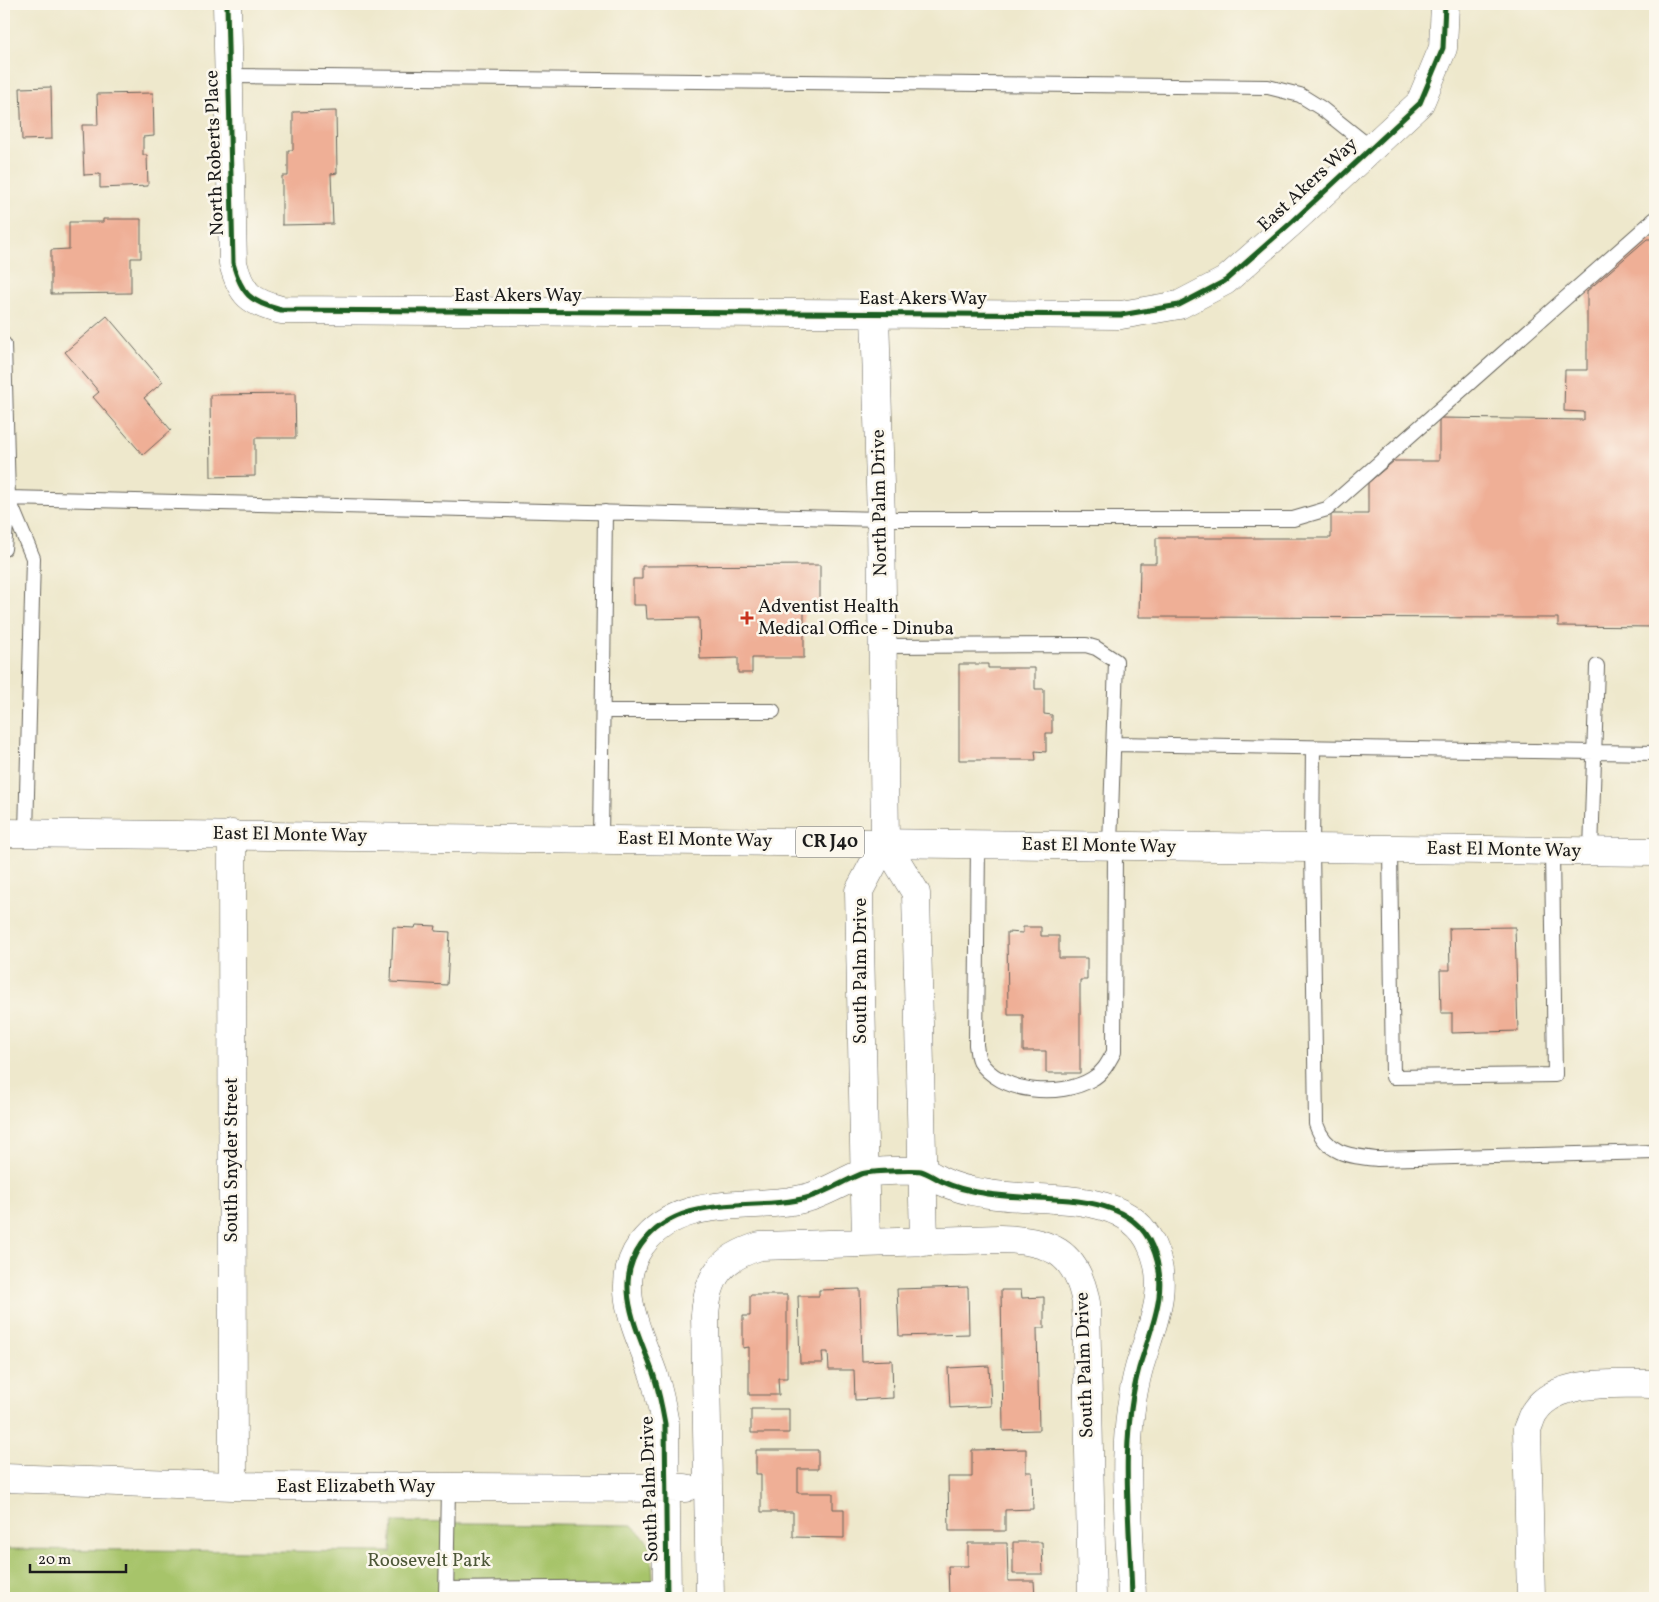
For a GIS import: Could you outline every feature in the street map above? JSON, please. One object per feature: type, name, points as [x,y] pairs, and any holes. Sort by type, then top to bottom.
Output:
[{"type":"street","name":"North Roberts Place","points":[[227,4],[233,263],[238,284],[249,297]]},
{"type":"street","name":"East Akers Way","points":[[249,297],[263,305],[281,310],[1121,315],[1179,304],[1225,281],[1420,103],[1442,48],[1445,4]]},
{"type":"street","name":"North Palm Drive","points":[[875,314],[881,519],[885,842]]},
{"type":"street","name":"East El Monte Way","points":[[15,833],[232,834],[1655,852]]},
{"type":"street","name":"South Snyder Street","points":[[232,834],[233,1486]]},
{"type":"street","points":[[885,842],[916,893],[924,1242]]},
{"type":"street","name":"South Palm Drive","points":[[864,1173],[859,891],[885,842]]},
{"type":"street","name":"South Palm Drive","points":[[667,1593],[667,1449],[661,1399],[630,1315],[628,1298],[628,1280],[639,1248],[662,1225],[698,1210],[718,1205],[768,1203],[810,1197],[864,1173],[921,1171],[965,1190],[987,1194],[1083,1202],[1109,1207],[1129,1216],[1144,1230],[1154,1248],[1159,1268],[1161,1290],[1158,1309],[1133,1395],[1128,1444],[1132,1598]]},
{"type":"street","points":[[864,1173],[866,1243]]},
{"type":"street","name":"South Palm Drive","points":[[710,1598],[704,1316],[710,1282],[720,1268],[732,1257],[760,1246],[1026,1240],[1048,1245],[1070,1263],[1082,1284],[1086,1303],[1092,1598]]},
{"type":"street","points":[[1531,1598],[1527,1429],[1535,1410],[1550,1397],[1568,1389],[1590,1385],[1655,1384]]},
{"type":"street","name":"East Elizabeth Way","points":[[4,1478],[233,1486],[708,1488]]},
{"type":"lane","points":[[228,76],[1268,87],[1300,95],[1371,148]]},
{"type":"lane","points":[[8,498],[881,519],[1292,519],[1327,509],[1655,219]]},
{"type":"lane","points":[[4,344],[8,498],[4,549]]},
{"type":"lane","points":[[8,498],[33,558],[15,833]]},
{"type":"lane","points":[[601,839],[605,512]]},
{"type":"lane","points":[[882,646],[1086,645],[1096,648],[1116,661],[1112,846],[1114,1052],[1105,1067],[1093,1078],[1078,1086],[1053,1089],[1015,1086],[989,1072],[978,1059],[976,1045],[978,844]]},
{"type":"lane","points":[[1592,851],[1597,666]]},
{"type":"lane","points":[[603,711],[773,711]]},
{"type":"lane","points":[[1113,744],[1655,753]]},
{"type":"lane","points":[[1312,748],[1316,1124],[1321,1139],[1333,1149],[1350,1156],[1377,1159],[1655,1152]]},
{"type":"lane","points":[[1390,849],[1393,1077],[1555,1075],[1552,850]]},
{"type":"lane","points":[[448,1488],[446,1594],[667,1593]]},
{"type":"green space","name":"Roosevelt Park","points":[[393,1522],[632,1525],[651,1545],[654,1598],[4,1598],[4,1549],[391,1552]]},
{"type":"building","points":[[51,87],[52,139],[22,140],[20,88]]},
{"type":"building","points":[[153,93],[154,136],[143,137],[143,155],[147,155],[148,186],[100,188],[100,174],[84,175],[82,125],[98,125],[97,94]]},
{"type":"building","points":[[336,111],[337,173],[331,174],[333,224],[282,225],[282,176],[288,176],[288,150],[293,150],[293,112]]},
{"type":"building","points":[[103,219],[141,219],[141,258],[131,258],[131,293],[51,294],[51,250],[69,249],[69,222],[103,222]]},
{"type":"building","points":[[1647,239],[1655,239],[1655,627],[1558,626],[1558,618],[1139,617],[1140,563],[1156,563],[1156,538],[1331,538],[1331,514],[1368,514],[1368,483],[1394,461],[1439,461],[1439,418],[1584,420],[1584,412],[1564,411],[1565,370],[1587,370],[1587,291]]},
{"type":"building","points":[[107,316],[163,382],[144,398],[171,430],[143,455],[93,397],[99,392],[65,352]]},
{"type":"building","points":[[295,394],[296,438],[255,438],[255,476],[211,477],[210,395]]},
{"type":"building","points":[[820,565],[820,606],[804,606],[804,658],[752,658],[752,673],[738,673],[738,658],[700,659],[699,618],[647,619],[646,605],[633,605],[633,579],[642,579],[642,566]]},
{"type":"building","points":[[959,664],[988,664],[988,668],[1035,668],[1035,689],[1044,689],[1044,714],[1052,715],[1052,733],[1046,733],[1046,752],[1035,751],[1036,760],[959,760]]},
{"type":"building","points":[[416,925],[436,926],[435,931],[450,932],[447,985],[391,982],[393,927],[415,928]]},
{"type":"building","points":[[1023,927],[1041,927],[1041,936],[1059,936],[1059,958],[1087,958],[1087,980],[1080,980],[1080,1073],[1046,1073],[1046,1051],[1023,1051],[1023,1015],[1008,1015],[1007,932],[1023,933]]},
{"type":"building","points":[[1515,927],[1518,1031],[1452,1033],[1452,1013],[1441,1013],[1440,970],[1450,970],[1449,928]]},
{"type":"building","points":[[968,1287],[969,1334],[899,1336],[897,1289]]},
{"type":"building","points":[[860,1289],[862,1361],[892,1360],[893,1398],[855,1400],[854,1370],[829,1370],[828,1352],[822,1352],[823,1363],[800,1363],[798,1296],[819,1296],[819,1290]]},
{"type":"building","points":[[1001,1290],[1021,1290],[1022,1298],[1044,1297],[1044,1328],[1037,1328],[1039,1430],[1003,1431]]},
{"type":"building","points":[[750,1295],[787,1295],[787,1378],[778,1378],[779,1395],[749,1395],[749,1347],[743,1348],[743,1316],[750,1316]]},
{"type":"building","points":[[989,1366],[991,1406],[950,1408],[948,1368]]},
{"type":"building","points":[[751,1409],[789,1409],[789,1433],[751,1433]]},
{"type":"building","points":[[1026,1449],[1026,1472],[1032,1472],[1033,1509],[1005,1510],[1005,1531],[949,1531],[948,1477],[972,1477],[972,1450]]},
{"type":"building","points":[[756,1450],[818,1450],[818,1469],[798,1469],[798,1493],[833,1493],[833,1509],[844,1509],[844,1538],[793,1537],[793,1512],[761,1512],[761,1474],[756,1474]]},
{"type":"building","points":[[1013,1542],[1042,1542],[1043,1574],[1013,1574]]},
{"type":"building","points":[[968,1543],[1007,1543],[1008,1581],[1034,1581],[1035,1598],[949,1598],[948,1566],[968,1566]]},
{"type":"cycle path","points":[[227,4],[233,263],[236,274],[248,295],[254,300],[270,307],[281,310],[1121,315],[1179,305],[1225,281],[1293,221],[1420,103],[1443,48],[1445,4]]},
{"type":"cycle path","points":[[667,1598],[665,1424],[656,1382],[631,1310],[628,1294],[628,1277],[632,1261],[641,1245],[658,1228],[677,1217],[698,1210],[720,1206],[766,1204],[810,1197],[861,1174],[881,1171],[921,1171],[951,1185],[977,1192],[1004,1196],[1078,1201],[1102,1206],[1122,1214],[1140,1227],[1152,1246],[1160,1277],[1159,1293],[1157,1308],[1139,1368],[1133,1396],[1127,1453],[1132,1598]]},
{"type":"place","name":"Adventist Health Medical Office - Dinuba","points":[[747,618]]}]
